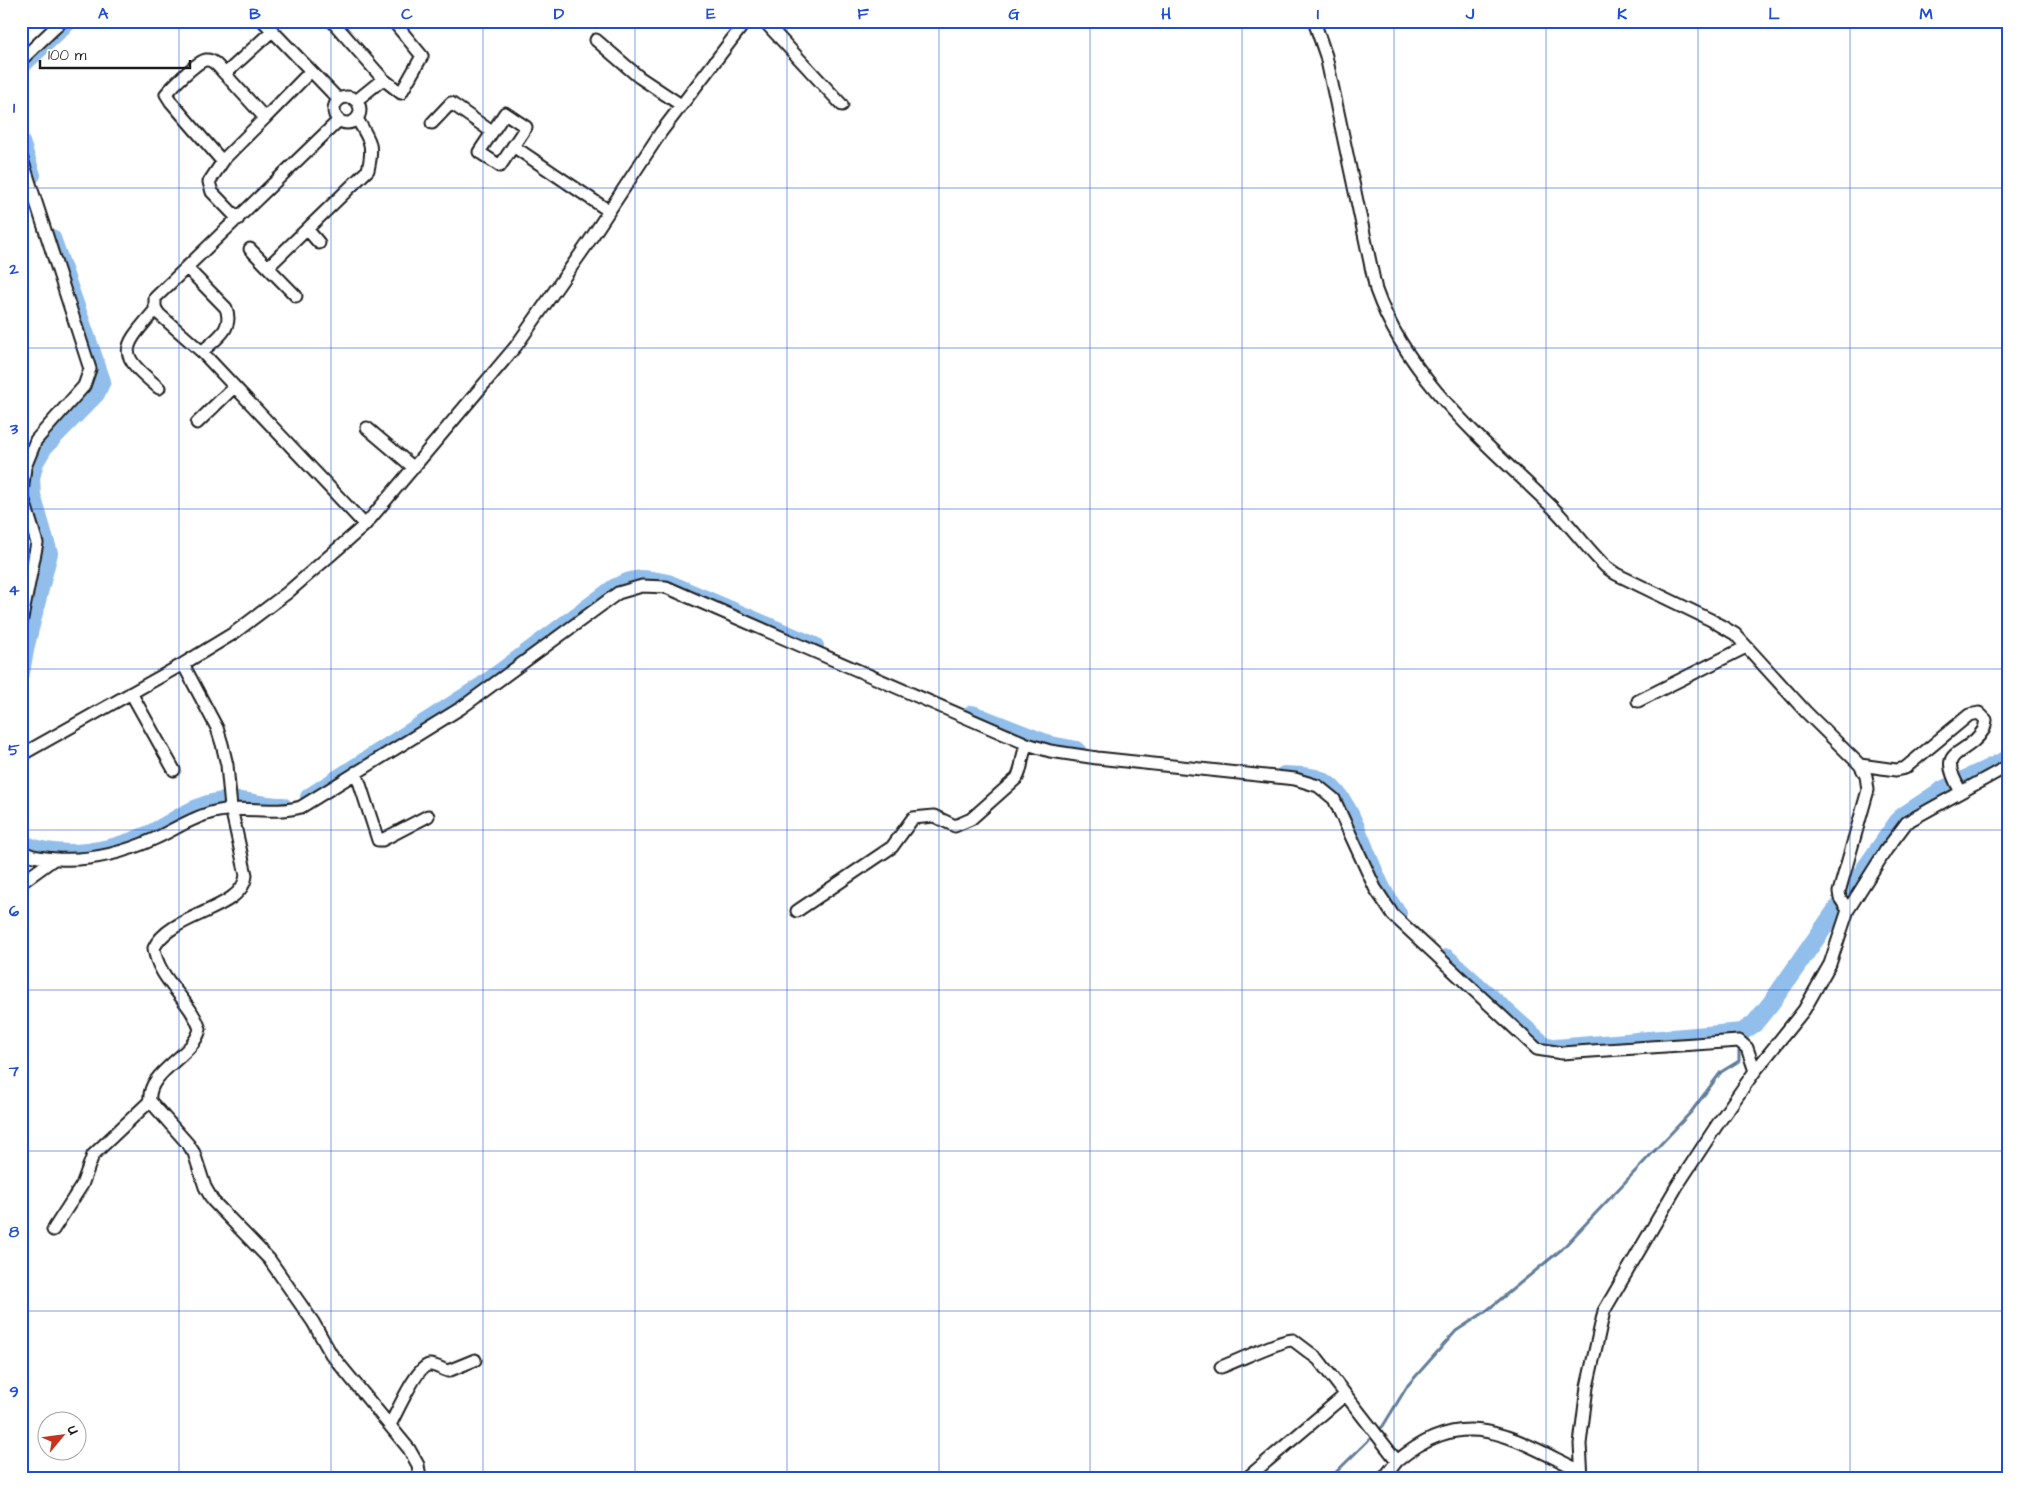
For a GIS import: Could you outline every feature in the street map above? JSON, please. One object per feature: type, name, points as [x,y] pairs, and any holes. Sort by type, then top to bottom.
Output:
[{"type":"street","points":[[21,60],[62,21]]},
{"type":"street","points":[[263,21],[339,100]]},
{"type":"street","points":[[332,21],[383,79],[401,93],[422,59],[420,52],[393,21]]},
{"type":"street","points":[[21,755],[183,664],[263,612],[316,570],[365,525],[516,346],[681,105],[746,21]]},
{"type":"street","points":[[764,21],[842,106]]},
{"type":"street","points":[[1314,21],[1326,56],[1376,290],[1386,315],[1406,350],[1436,392],[1478,438],[1551,506],[1606,567],[1616,574],[1735,634],[1860,765],[1866,776],[1868,790],[1852,839],[1839,892],[1844,904]]},
{"type":"street","points":[[225,74],[272,31]]},
{"type":"street","points":[[596,40],[639,77],[681,105]]},
{"type":"street","points":[[222,161],[170,102],[166,94],[197,65],[206,60],[213,61],[265,118]]},
{"type":"street","points":[[238,219],[212,192],[209,182],[222,161],[311,71]]},
{"type":"street","points":[[357,100],[383,79]]},
{"type":"street","points":[[345,97],[357,100],[361,110],[357,119],[348,123],[339,120],[334,110],[339,100],[345,97]]},
{"type":"street","points":[[432,123],[451,103],[492,132]]},
{"type":"street","points":[[505,113],[526,127],[500,166],[479,152],[492,132],[505,113]]},
{"type":"street","points":[[268,267],[368,170],[371,157],[370,141],[357,119]]},
{"type":"street","points":[[339,120],[155,298],[156,309],[202,352],[365,525]]},
{"type":"street","points":[[513,146],[609,211]]},
{"type":"street","points":[[21,156],[90,369],[84,386],[36,440],[25,467],[22,494],[37,543],[21,623]]},
{"type":"street","points":[[307,229],[319,243]]},
{"type":"street","points":[[250,249],[296,296]]},
{"type":"street","points":[[186,267],[226,308],[229,317],[227,328],[202,352]]},
{"type":"street","points":[[156,309],[134,335],[128,352],[131,362],[159,388]]},
{"type":"street","points":[[197,423],[234,387]]},
{"type":"street","points":[[367,428],[414,468]]},
{"type":"street","points":[[21,850],[30,856],[54,859],[84,859],[115,854],[153,839],[230,802],[294,809],[307,804],[461,708],[618,593],[642,586],[666,587],[1026,744],[1050,751],[1097,758],[1295,779],[1318,786],[1334,800],[1375,888],[1393,915],[1537,1049],[1562,1053],[1739,1041],[1747,1048],[1755,1071]]},
{"type":"street","points":[[1638,701],[1746,647]]},
{"type":"street","points":[[53,1230],[82,1185],[93,1155],[150,1101],[152,1088],[168,1066],[192,1046],[197,1039],[200,1029],[178,992],[161,970],[154,948],[157,941],[204,911],[230,900],[243,886],[246,875],[230,802],[227,764],[217,728],[183,664]]},
{"type":"street","points":[[132,693],[174,770]]},
{"type":"street","points":[[1860,765],[1896,770],[1905,768],[1969,715],[1979,713],[1985,718],[1986,726],[1982,733],[1951,759],[1949,766],[1958,786]]},
{"type":"street","points":[[797,911],[892,847],[913,818],[934,816],[955,826],[971,818],[1017,778],[1021,772],[1022,754],[1026,744]]},
{"type":"street","points":[[1384,1478],[1397,1462],[1441,1434],[1466,1428],[1513,1439],[1581,1474],[1580,1444],[1587,1387],[1604,1311],[1677,1186],[1755,1071],[1804,1010],[1830,964],[1844,904],[1902,828],[1958,786],[2008,766]]},
{"type":"street","points":[[356,772],[378,840],[382,840],[428,816]]},
{"type":"street","points":[[21,883],[54,859]]},
{"type":"street","points":[[150,1101],[194,1153],[205,1186],[213,1201],[269,1259],[314,1322],[331,1354],[390,1425],[418,1465],[420,1478]]},
{"type":"street","points":[[1221,1367],[1281,1342],[1293,1340],[1318,1359],[1397,1462]]},
{"type":"street","points":[[390,1425],[417,1375],[425,1366],[432,1365],[448,1371],[475,1360]]},
{"type":"street","points":[[1247,1478],[1345,1395]]},
{"type":"waterway","points":[[21,66],[69,21]]},
{"type":"waterway","points":[[21,142],[32,175]]},
{"type":"waterway","points":[[21,672],[49,553],[32,495],[31,478],[35,462],[44,447],[96,394],[102,381],[52,238]]},
{"type":"waterway","points":[[309,797],[483,685],[614,588],[628,581],[646,579],[668,583],[815,646]]},
{"type":"waterway","points":[[972,714],[1051,745],[1077,750]]},
{"type":"waterway","points":[[1447,958],[1544,1045],[1556,1048],[1742,1032],[1754,1024],[1771,1003],[1901,817],[1942,790],[2008,759]]},
{"type":"waterway","points":[[1284,775],[1316,778],[1325,782],[1336,792],[1355,824],[1379,882],[1398,913]]},
{"type":"waterway","points":[[21,843],[36,849],[52,852],[68,853],[101,850],[147,835],[192,810],[208,804],[238,801],[283,806]]},
{"type":"waterway","points":[[1330,1478],[1383,1426],[1408,1385],[1456,1331],[1485,1312],[1562,1249],[1691,1112],[1721,1072],[1739,1061],[1739,1051]]}]
